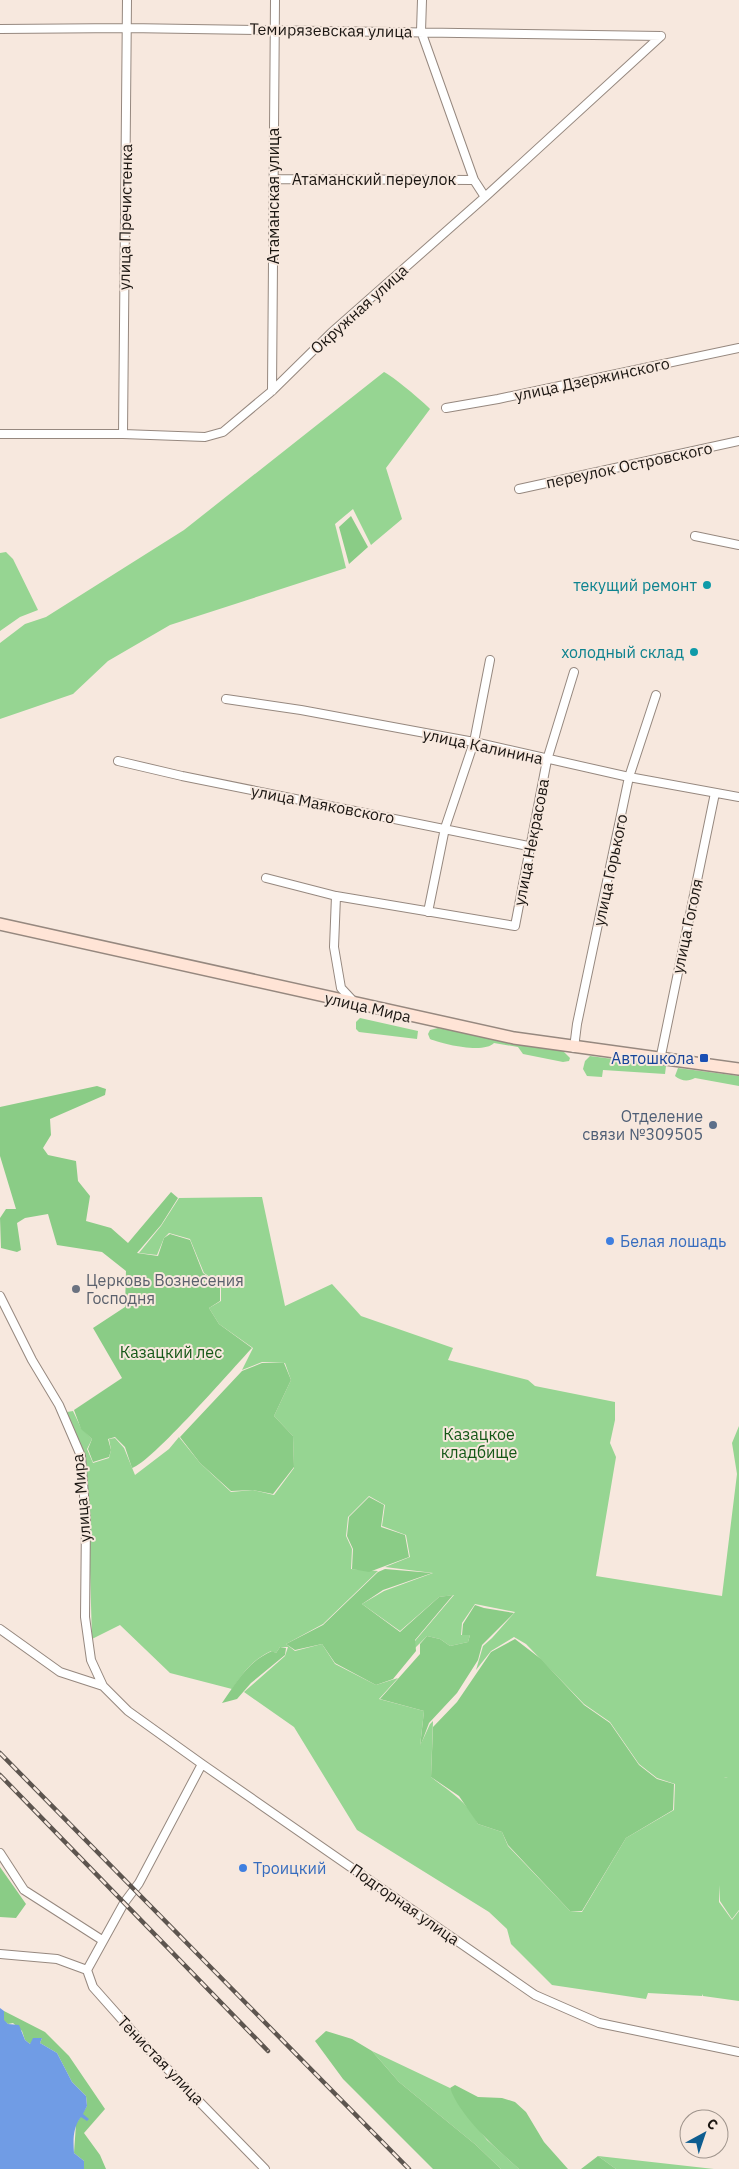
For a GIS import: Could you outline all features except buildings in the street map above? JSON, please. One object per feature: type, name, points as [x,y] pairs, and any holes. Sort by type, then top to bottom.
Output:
[{"type":"main road","name":"улица Мира","points":[[0,924],[495,1034],[574,1048],[739,1069]]},
{"type":"street","name":"улица Пречистенка","points":[[123,434],[127,0]]},
{"type":"street","name":"Атаманская улица","points":[[272,391],[275,0]]},
{"type":"street","points":[[422,0],[422,31],[474,180],[485,197]]},
{"type":"street","name":"Темирязевская улица","points":[[0,29],[127,28],[422,31],[661,36]]},
{"type":"street","name":"Окружная улица","points":[[0,434],[123,434],[205,437],[222,432],[272,391],[331,333],[485,197],[661,36]]},
{"type":"street","name":"Атаманский переулок","points":[[273,179],[474,180]]},
{"type":"street","name":"улица Дзержинского","points":[[446,408],[498,399],[739,348]]},
{"type":"street","name":"переулок Островского","points":[[520,489],[739,441]]},
{"type":"street","points":[[695,536],[739,545]]},
{"type":"street","points":[[266,878],[336,896],[428,912],[445,828],[474,742],[490,660]]},
{"type":"street","name":"улица Некрасова","points":[[428,912],[515,926],[528,846],[547,760],[574,672]]},
{"type":"street","name":"улица Горького","points":[[574,1048],[577,1024],[629,777],[656,695]]},
{"type":"street","name":"улица Калинина","points":[[226,699],[310,712],[474,742],[547,760],[739,797]]},
{"type":"street","name":"улица Маяковского","points":[[118,761],[182,776],[528,846]]},
{"type":"street","name":"улица Гоголя","points":[[660,1060],[715,793]]},
{"type":"street","points":[[336,896],[334,947],[341,988],[355,1004]]},
{"type":"street","name":"улица Мира","points":[[0,1296],[32,1360],[59,1405],[81,1456],[86,1522],[85,1617],[91,1660],[103,1686]]},
{"type":"street","name":"Подгорная улица","points":[[0,1629],[60,1672],[103,1686],[128,1710],[202,1764],[536,1995],[598,2023],[739,2052]]},
{"type":"street","points":[[0,1954],[57,1959],[87,1970],[124,1903],[139,1883],[202,1764]]},
{"type":"street","points":[[0,1854],[24,1890],[102,1940]]},
{"type":"street","points":[[139,1883],[147,1886]]},
{"type":"street","name":"Тенистая улица","points":[[87,1970],[93,1987],[265,2169]]},
{"type":"green space","points":[[384,372],[430,409],[386,468],[402,519],[371,545],[353,509],[335,524],[346,568],[170,625],[108,661],[73,694],[0,719],[0,643],[25,624],[46,617],[184,530]]},
{"type":"green space","points":[[351,516],[368,547],[349,564],[339,527]]},
{"type":"green space","points":[[6,552],[13,559],[38,610],[20,617],[0,631],[0,553]]},
{"type":"green space","points":[[360,1018],[418,1031],[417,1039],[359,1032],[356,1029],[356,1022]]},
{"type":"green space","points":[[438,1028],[562,1050],[570,1058],[569,1061],[563,1062],[523,1054],[518,1047],[494,1043],[481,1048],[473,1048],[430,1039],[428,1034],[430,1030]]},
{"type":"green space","points":[[590,1056],[666,1066],[665,1074],[603,1070],[602,1077],[587,1076],[583,1069],[585,1061]]},
{"type":"green space","points":[[678,1068],[739,1076],[739,1086],[695,1078],[682,1080],[675,1076]]},
{"type":"green space","name":"Казацкий лес","points":[[97,1086],[106,1089],[105,1095],[50,1119],[51,1135],[43,1148],[48,1155],[76,1161],[78,1181],[90,1196],[86,1221],[111,1228],[128,1243],[171,1192],[178,1198],[161,1225],[137,1253],[158,1256],[164,1238],[170,1234],[190,1240],[203,1273],[220,1285],[220,1301],[209,1308],[219,1324],[252,1348],[156,1450],[132,1468],[125,1447],[115,1437],[108,1439],[111,1450],[109,1457],[93,1462],[88,1449],[92,1439],[81,1429],[74,1410],[122,1378],[93,1328],[125,1307],[126,1271],[102,1252],[57,1245],[48,1214],[25,1218],[17,1223],[21,1250],[17,1252],[1,1248],[0,1218],[6,1209],[16,1209],[0,1156],[0,1107]]},
{"type":"green space","name":"Казацкое кладбище","points":[[262,1197],[285,1306],[332,1284],[361,1316],[453,1348],[448,1360],[528,1380],[535,1386],[615,1402],[615,1420],[610,1443],[616,1457],[596,1576],[722,1596],[737,1474],[732,1443],[739,1426],[739,1910],[732,1919],[720,1901],[719,1885],[719,1902],[732,1920],[739,1911],[739,2001],[703,1996],[702,1994],[702,1996],[648,1993],[646,1999],[552,1985],[511,1944],[507,1929],[489,1912],[357,1830],[294,1727],[244,1692],[285,1656],[288,1647],[280,1647],[276,1653],[271,1651],[253,1662],[232,1689],[170,1673],[120,1625],[92,1639],[88,1502],[84,1454],[67,1412],[73,1411],[81,1428],[92,1439],[87,1449],[93,1463],[109,1458],[111,1450],[109,1439],[115,1438],[124,1448],[135,1475],[169,1449],[179,1437],[200,1463],[231,1492],[253,1490],[274,1495],[294,1468],[293,1436],[274,1416],[291,1380],[285,1363],[262,1362],[242,1370],[253,1348],[219,1324],[209,1308],[221,1301],[221,1284],[204,1273],[190,1239],[169,1233],[164,1238],[157,1255],[139,1253],[161,1226],[179,1198]],"holes":[[[369,1496],[385,1505],[382,1526],[406,1535],[410,1557],[385,1567],[433,1573],[384,1591],[362,1604],[400,1631],[439,1597],[454,1595],[415,1641],[415,1648],[427,1636],[440,1639],[450,1646],[468,1642],[470,1635],[461,1635],[462,1623],[475,1604],[515,1612],[483,1646],[476,1670],[491,1651],[514,1637],[526,1644],[584,1704],[610,1722],[639,1764],[657,1778],[675,1784],[674,1810],[626,1838],[582,1912],[570,1911],[508,1846],[502,1832],[478,1824],[469,1809],[431,1777],[433,1721],[420,1746],[424,1711],[379,1699],[398,1678],[376,1685],[335,1664],[322,1644],[295,1651],[286,1644],[323,1624],[378,1571],[351,1569],[352,1549],[346,1536],[348,1517]]]},
{"type":"green space","name":"Казацкий лес","points":[[262,1363],[284,1363],[291,1380],[274,1416],[293,1436],[294,1467],[273,1494],[253,1490],[231,1491],[200,1463],[180,1437],[242,1371]]},
{"type":"green space","points":[[369,1497],[384,1505],[381,1527],[405,1535],[409,1557],[369,1572],[352,1569],[353,1549],[347,1536],[349,1517]]},
{"type":"green space","points":[[385,1569],[432,1573],[383,1590],[362,1604],[400,1632],[439,1597],[453,1595],[415,1640],[416,1651],[393,1679],[376,1685],[335,1663],[322,1644],[295,1650],[286,1644],[323,1625],[378,1572]]},
{"type":"green space","points":[[475,1605],[514,1613],[482,1645],[478,1660],[457,1693],[429,1723],[420,1747],[424,1711],[380,1699],[420,1654],[420,1644],[427,1636],[440,1639],[450,1646],[468,1642],[470,1635],[462,1635],[463,1624]]},
{"type":"green space","points":[[515,1639],[541,1659],[584,1705],[610,1723],[639,1765],[657,1779],[674,1784],[673,1810],[626,1838],[582,1911],[570,1911],[508,1845],[502,1832],[478,1824],[459,1796],[431,1777],[433,1727],[457,1702],[491,1652]]},
{"type":"green space","points":[[280,1647],[286,1648],[285,1655],[251,1683],[237,1699],[222,1703],[249,1667],[272,1651],[276,1653]]},
{"type":"green space","points":[[0,1867],[26,1904],[16,1918],[0,1917]]},
{"type":"green space","points":[[4,2011],[45,2032],[69,2056],[105,2109],[84,2133],[100,2155],[106,2169],[84,2169],[84,2161],[74,2153],[76,2124],[87,2106],[86,2096],[72,2082],[57,2053],[40,2043],[42,2038],[30,2044],[25,2040],[22,2031],[13,2023],[8,2024],[4,2021]]},
{"type":"green space","points":[[326,2031],[352,2039],[372,2051],[399,2082],[476,2145],[501,2169],[433,2169],[343,2079],[315,2041]]},
{"type":"green space","points":[[372,2051],[450,2088],[464,2111],[487,2140],[519,2169],[501,2169],[476,2145],[399,2082]]},
{"type":"green space","points":[[455,2085],[478,2097],[502,2098],[515,2102],[526,2112],[544,2142],[568,2169],[519,2169],[470,2121],[450,2088]]},
{"type":"green space","points":[[598,2156],[714,2169],[616,2169]]},
{"type":"green space","points":[[598,2156],[616,2169],[581,2169]]},
{"type":"water","points":[[0,2008],[4,2011],[4,2020],[8,2024],[19,2025],[25,2040],[30,2044],[33,2038],[42,2038],[40,2043],[57,2053],[72,2082],[86,2096],[87,2106],[83,2114],[89,2119],[87,2121],[81,2117],[76,2125],[74,2139],[74,2153],[84,2161],[84,2169],[0,2169]]},
{"type":"railway","points":[[0,1753],[409,2169]]},
{"type":"railway","points":[[0,1775],[268,2051]]},
{"type":"place","name":"текущий ремонт","points":[[707,585]]},
{"type":"place","name":"холодный склад","points":[[694,652]]},
{"type":"place","name":"Автошкола","points":[[704,1058]]},
{"type":"place","name":"Отделение связи №309505","points":[[713,1125]]},
{"type":"place","name":"Белая лошадь","points":[[610,1241]]},
{"type":"place","name":"Церковь Вознесения Господня","points":[[76,1289]]},
{"type":"place","name":"Троицкий","points":[[243,1868]]}]
